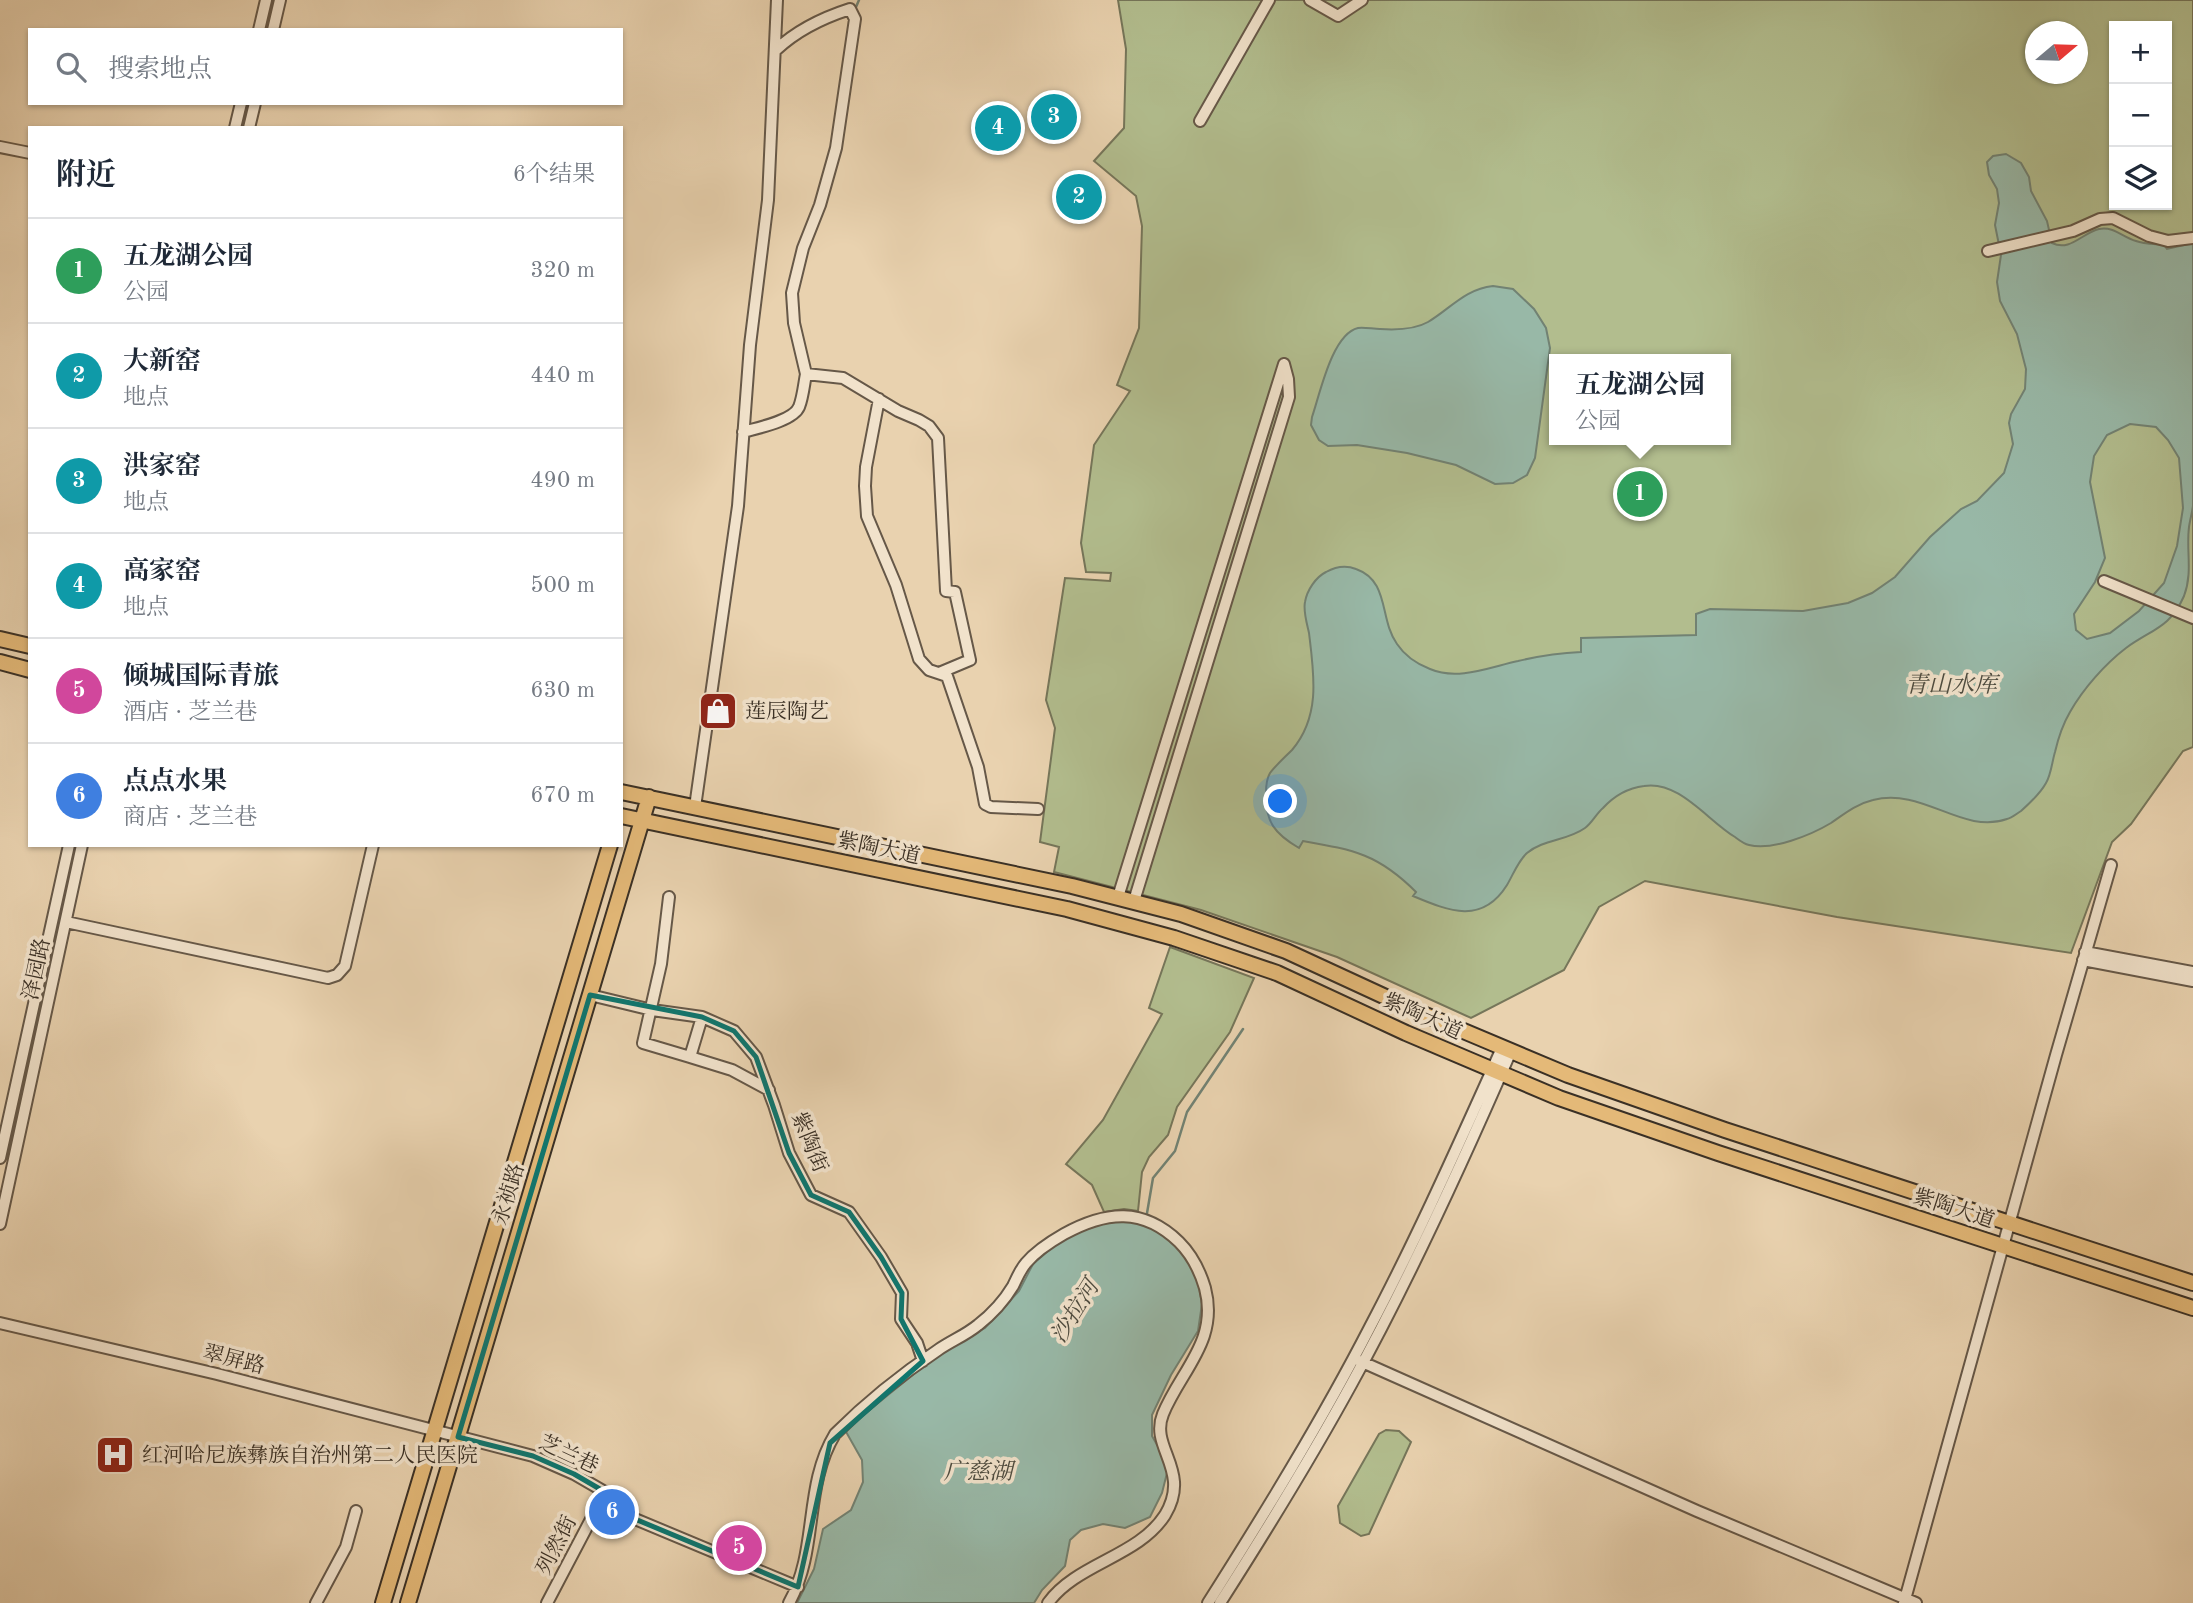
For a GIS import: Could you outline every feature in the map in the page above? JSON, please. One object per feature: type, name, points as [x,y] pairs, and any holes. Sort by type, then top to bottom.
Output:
[{"type":"main road","points":[[0,639],[28,646]]},
{"type":"main road","points":[[0,662],[28,669]]},
{"type":"main road","name":"紫陶大道","points":[[624,792],[1118,897],[1212,925],[1286,951],[1416,1011],[1568,1075],[1660,1108],[2193,1283]]},
{"type":"main road","name":"永祯路","points":[[408,1603],[649,797]]},
{"type":"main road","name":"紫陶大道","points":[[623,816],[1067,909],[1174,937],[1277,973],[1406,1033],[1559,1098],[2193,1308]]},
{"type":"main road","name":"永祯路","points":[[383,1603],[609,847]]},
{"type":"street","points":[[259,28],[266,0]]},
{"type":"street","points":[[273,28],[280,0]]},
{"type":"street","points":[[695,807],[738,506],[750,345],[768,200],[777,0]]},
{"type":"street","points":[[1200,121],[1269,0]]},
{"type":"street","points":[[1310,0],[1338,16],[1362,0]]},
{"type":"street","points":[[743,432],[771,424],[796,412],[800,406],[806,374],[794,323],[792,293],[803,248],[820,205],[836,148],[854,13],[850,9],[838,13],[794,33],[776,50]]},
{"type":"street","points":[[235,126],[241,105]]},
{"type":"street","points":[[249,126],[255,105]]},
{"type":"street","points":[[0,147],[28,153]]},
{"type":"street","points":[[1987,251],[2073,231],[2100,219],[2113,218],[2149,236],[2168,240],[2193,238]]},
{"type":"street","points":[[1118,897],[1284,364],[1289,397],[1134,901]]},
{"type":"street","points":[[806,374],[840,376],[898,411],[929,426],[937,438],[946,591],[955,592],[970,660],[939,673]]},
{"type":"street","points":[[878,399],[866,467],[867,516],[896,585],[919,659],[929,670],[947,676],[978,766],[985,804],[991,807],[1038,809]]},
{"type":"street","points":[[2104,581],[2193,618]]},
{"type":"street","name":"泽园路","points":[[0,1158],[69,847]]},
{"type":"street","name":"泽园路","points":[[0,1224],[82,847]]},
{"type":"street","points":[[66,922],[328,978],[337,975],[345,966],[373,847]]},
{"type":"street","points":[[1359,1360],[1909,1602],[2009,1223],[2111,865]]},
{"type":"street","points":[[669,897],[661,964],[643,1043],[732,1070],[769,1090]]},
{"type":"street","points":[[2084,956],[2193,972]]},
{"type":"street","points":[[2084,956],[2193,981]]},
{"type":"street","name":"紫陶街","points":[[590,995],[652,1010],[702,1017],[734,1031],[756,1057],[789,1153],[811,1195],[849,1212],[881,1256],[902,1293],[901,1319],[916,1343],[923,1361]]},
{"type":"street","points":[[690,1057],[702,1017]]},
{"type":"street","points":[[1220,1603],[1275,1517],[1359,1360],[1395,1279],[1507,1049]]},
{"type":"street","points":[[789,1603],[808,1554],[816,1487],[830,1443],[843,1426],[923,1361],[990,1315],[1011,1289],[1025,1264],[1053,1240],[1074,1228],[1104,1218],[1141,1218],[1163,1228],[1184,1247],[1196,1266],[1206,1294],[1209,1313],[1203,1341],[1160,1423],[1160,1436],[1174,1476],[1173,1494],[1163,1518],[1146,1536],[1092,1567],[1063,1587],[1048,1603]]},
{"type":"street","name":"翠屏路","points":[[0,1323],[217,1374],[458,1437]]},
{"type":"street","points":[[1209,1603],[1359,1360]]},
{"type":"street","name":"芝兰巷","points":[[458,1437],[533,1456],[564,1469],[604,1492],[599,1504],[797,1587]]},
{"type":"street","name":"列然街","points":[[547,1603],[599,1504]]},
{"type":"street","points":[[316,1603],[346,1547],[356,1511]]},
{"type":"highlighted area","points":[[590,995],[702,1017],[734,1031],[756,1057],[789,1153],[811,1195],[849,1212],[881,1257],[902,1293],[901,1319],[923,1361],[830,1443],[798,1587],[599,1504],[605,1492],[574,1474],[533,1456],[458,1437]]},
{"type":"green space","points":[[1118,0],[2193,0],[2193,747],[2183,751],[2131,824],[2112,842],[2071,953],[1837,917],[1645,881],[1599,907],[1564,970],[1471,1018],[1337,957],[1201,910],[1054,872],[1059,847],[1040,842],[1055,728],[1046,700],[1065,578],[1110,581],[1111,573],[1086,572],[1081,543],[1094,445],[1130,391],[1117,385],[1139,328],[1142,226],[1136,196],[1094,161],[1124,128],[1126,49]]},
{"type":"green space","points":[[1170,947],[1254,978],[1230,1032],[1177,1107],[1168,1135],[1149,1157],[1142,1172],[1138,1211],[1124,1209],[1104,1212],[1092,1185],[1066,1164],[1103,1120],[1162,1014],[1149,1008]]},
{"type":"green space","points":[[1386,1430],[1399,1431],[1411,1442],[1369,1534],[1361,1536],[1340,1523],[1338,1506],[1379,1434]]},
{"type":"water","name":"青山水库","points":[[2006,154],[2021,163],[2029,177],[2031,191],[2047,221],[2052,243],[2070,244],[2104,228],[2139,242],[2164,245],[2167,249],[2193,243],[2193,506],[2188,536],[2187,587],[2173,615],[2160,627],[2118,654],[2081,695],[2063,727],[2048,780],[2028,805],[2011,818],[1990,822],[1958,817],[1909,800],[1873,800],[1802,837],[1780,844],[1758,846],[1742,842],[1693,803],[1669,789],[1657,786],[1638,787],[1612,800],[1578,832],[1534,848],[1521,860],[1497,898],[1487,906],[1464,911],[1452,910],[1413,896],[1416,892],[1402,879],[1364,856],[1337,847],[1303,841],[1299,848],[1278,832],[1267,812],[1267,783],[1270,773],[1292,750],[1308,723],[1313,694],[1313,664],[1305,602],[1312,584],[1329,570],[1352,568],[1367,575],[1374,582],[1383,602],[1391,634],[1400,648],[1412,659],[1441,672],[1463,673],[1541,656],[1581,652],[1581,638],[1696,635],[1696,614],[1710,609],[1803,611],[1848,603],[1872,593],[1895,577],[1930,537],[1961,509],[1977,501],[2004,473],[2013,444],[2009,423],[2025,389],[2026,369],[2017,334],[2000,301],[1997,282],[2001,255],[1995,225],[1999,203],[1987,162],[1993,156]],"holes":[[[2130,424],[2156,427],[2179,458],[2183,508],[2177,546],[2164,583],[2139,611],[2110,633],[2087,639],[2076,630],[2074,614],[2095,582],[2105,558],[2090,482],[2094,456],[2107,435]]]},
{"type":"water","points":[[1493,286],[1513,289],[1534,309],[1546,328],[1550,348],[1535,458],[1527,475],[1513,483],[1495,484],[1456,465],[1357,445],[1328,446],[1319,440],[1311,425],[1312,417],[1328,366],[1341,341],[1349,333],[1358,328],[1417,327],[1466,295]]},
{"type":"water","name":"广慈湖","points":[[1136,1216],[1176,1241],[1196,1270],[1202,1304],[1198,1331],[1171,1375],[1152,1415],[1152,1436],[1164,1457],[1167,1473],[1162,1493],[1150,1517],[1125,1528],[1103,1524],[1081,1530],[1070,1540],[1065,1566],[1042,1590],[1034,1603],[797,1603],[814,1569],[823,1529],[851,1510],[863,1482],[862,1460],[845,1430],[953,1345],[985,1328],[1019,1291],[1033,1264],[1056,1244],[1091,1224]]},
{"type":"waterway","points":[[856,7],[859,0]]},
{"type":"waterway","name":"沙拉河","points":[[1146,1219],[1153,1178],[1175,1151],[1187,1112],[1243,1029]]},
{"type":"place","name":"洪家窑","points":[[1054,117]]},
{"type":"place","name":"高家窑","points":[[998,128]]},
{"type":"place","name":"大新窑","points":[[1079,197]]},
{"type":"place","name":"五龙湖公园","points":[[1640,494]]},
{"type":"place","name":"莲辰陶艺","points":[[718,711]]},
{"type":"place","name":"红河哈尼族彝族自治州第二人民医院","points":[[115,1455]]},
{"type":"place","name":"点点水果","points":[[612,1512]]},
{"type":"place","name":"倾城国际青旅","points":[[739,1548]]}]
